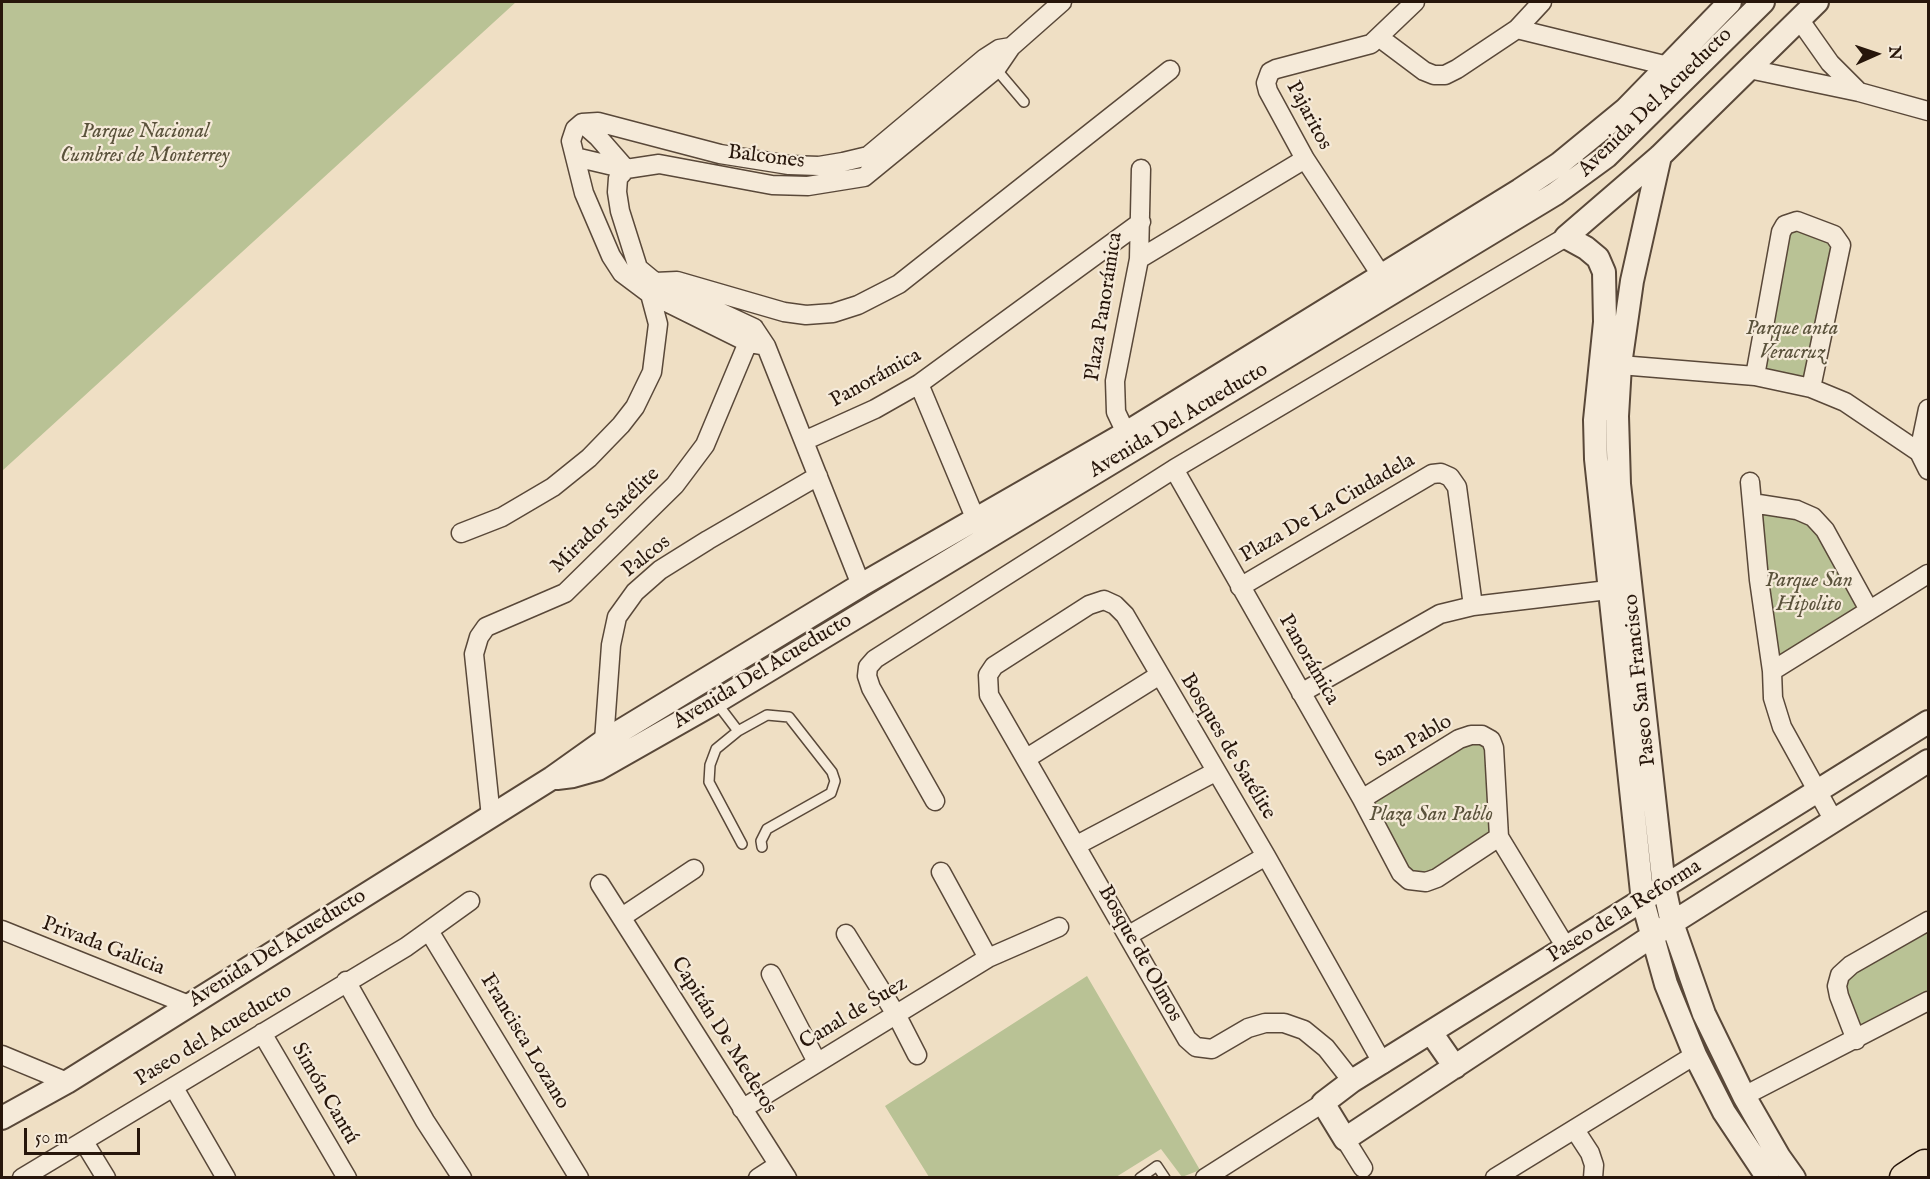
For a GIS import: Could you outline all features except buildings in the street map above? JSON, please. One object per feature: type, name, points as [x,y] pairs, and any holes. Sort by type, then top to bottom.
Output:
[{"type":"street","name":"Balcones","points":[[574,157],[626,169],[658,164],[772,185],[807,186],[864,177],[996,69],[1011,47],[1062,2]]},
{"type":"street","points":[[1415,2],[1380,38],[1424,71],[1434,75],[1445,75],[1457,69],[1517,29],[1542,2]]},
{"type":"street","name":"Avenida Del Acueducto","points":[[2,1118],[67,1082],[491,817],[604,741],[861,585],[1126,433],[1559,164],[1626,109],[1730,2]]},
{"type":"street","name":"Avenida Del Acueducto","points":[[552,778],[573,776],[598,769],[716,702],[1578,179],[1607,156],[1763,2]]},
{"type":"street","name":"Avenida Del Acueducto","points":[[935,801],[871,688],[867,676],[868,667],[875,659],[1174,469],[1566,237],[1660,156],[1817,2]]},
{"type":"street","points":[[1799,19],[1830,63],[1858,92]]},
{"type":"street","points":[[1517,29],[1668,66]]},
{"type":"street","name":"Pajaritos","points":[[1380,38],[1362,47],[1270,72],[1266,83],[1268,91],[1305,159],[1381,275]]},
{"type":"street","name":"Balcones","points":[[579,126],[598,122],[720,154],[789,165],[819,166],[843,162],[868,156],[985,58],[999,49],[1011,47]]},
{"type":"street","points":[[1749,69],[1858,92],[1929,111]]},
{"type":"street","points":[[652,288],[678,281],[784,312],[806,315],[833,313],[858,305],[899,284],[1170,70]]},
{"type":"street","points":[[461,533],[502,518],[553,487],[589,458],[635,407],[652,372],[658,324],[652,288],[638,268],[620,211],[618,178],[626,169],[598,136],[579,126],[571,141],[574,157],[584,193],[611,256],[622,273],[652,288],[756,339],[771,365],[804,441],[861,585]]},
{"type":"street","name":"Paseo San Francisco","points":[[1660,156],[1632,281],[1620,365],[1617,416],[1619,484],[1664,887],[1672,923],[1704,1014],[1744,1096],[1779,1157],[1794,1178]]},
{"type":"street","points":[[1139,259],[1305,159]]},
{"type":"street","name":"Plaza Panorámica","points":[[1126,433],[1116,412],[1115,381],[1139,259],[1141,169]]},
{"type":"street","points":[[1755,375],[1780,232],[1785,225],[1797,221],[1834,235],[1841,245],[1811,388]]},
{"type":"street","name":"Panorámica","points":[[804,441],[876,409],[919,384],[1141,222]]},
{"type":"street","name":"Paseo San Francisco","points":[[1566,237],[1598,258],[1604,272],[1605,322],[1595,420],[1599,506],[1643,902],[1666,984],[1695,1055],[1724,1112],[1768,1178]]},
{"type":"street","name":"Mirador Satélite","points":[[491,817],[474,654],[479,637],[486,627],[565,593],[675,485],[705,445],[756,339]]},
{"type":"street","points":[[1620,365],[1755,375],[1811,388],[1845,402],[1919,452],[1929,470]]},
{"type":"street","points":[[919,384],[976,520]]},
{"type":"street","points":[[1919,452],[1929,408]]},
{"type":"street","name":"Panorámica","points":[[1174,469],[1362,799],[1401,873],[1408,880],[1426,882],[1437,878],[1499,837]]},
{"type":"street","name":"Plaza De La Ciudadela","points":[[1240,587],[1432,474],[1441,473],[1450,477],[1457,486],[1473,606]]},
{"type":"street","name":"Palcos","points":[[604,741],[615,626],[617,617],[635,592],[660,570],[818,476]]},
{"type":"street","points":[[1750,482],[1759,580],[1772,671],[1773,698],[1782,727],[1834,821]]},
{"type":"street","points":[[1752,503],[1797,510],[1814,518],[1826,530],[1869,610]]},
{"type":"street","points":[[1772,671],[1929,574]]},
{"type":"street","points":[[1301,693],[1440,614],[1473,606],[1608,590]]},
{"type":"street","name":"Bosques de Satélite","points":[[989,695],[988,675],[994,666],[1089,605],[1104,600],[1125,615],[1158,676],[1266,856],[1383,1064]]},
{"type":"street","points":[[1027,758],[1158,676]]},
{"type":"street","name":"Bosque de Olmos","points":[[989,695],[1129,935],[1187,1040],[1196,1047],[1212,1049],[1248,1028],[1284,1023],[1304,1030],[1326,1048],[1352,1081]]},
{"type":"street","name":"Paseo de la Reforma","points":[[1323,1103],[1352,1081],[1432,1034],[1929,722]]},
{"type":"street","name":"San Pablo","points":[[1362,799],[1459,739],[1471,735],[1482,735],[1491,740],[1494,748],[1499,837]]},
{"type":"street","name":"Paseo de la Reforma","points":[[1346,1139],[1672,923],[1929,762]]},
{"type":"street","points":[[1077,845],[1215,772]]},
{"type":"street","points":[[1499,837],[1567,949]]},
{"type":"street","points":[[1129,935],[1266,856]]},
{"type":"street","points":[[622,917],[694,869]]},
{"type":"street","points":[[941,872],[988,958]]},
{"type":"street","name":"Capitán De Mederos","points":[[600,884],[783,1171]]},
{"type":"street","name":"Paseo del Acueducto","points":[[22,1178],[174,1088],[429,931],[470,901]]},
{"type":"street","points":[[1856,1040],[1837,986],[1840,975],[1851,965],[1929,921]]},
{"type":"street","name":"Canal de Suez","points":[[742,1108],[897,1016],[988,958],[1059,927]]},
{"type":"street","name":"Privada Galicia","points":[[2,930],[189,1005]]},
{"type":"street","name":"Francisca Lozano","points":[[429,931],[579,1178]]},
{"type":"street","points":[[846,934],[897,1016],[916,1055]]},
{"type":"street","points":[[771,974],[817,1062]]},
{"type":"street","points":[[346,981],[425,1121],[462,1178]]},
{"type":"street","points":[[1744,1096],[1929,1001]]},
{"type":"street","name":"Simón Cantú","points":[[262,1033],[347,1178]]},
{"type":"street","points":[[1432,1034],[1455,1067]]},
{"type":"street","points":[[2,1055],[67,1082]]},
{"type":"street","points":[[1495,1178],[1695,1055]]},
{"type":"street","points":[[174,1088],[226,1178]]},
{"type":"street","points":[[1205,1178],[1323,1103],[1363,1168]]},
{"type":"street","points":[[1575,1130],[1590,1153],[1594,1165],[1593,1178]]},
{"type":"street","points":[[84,1142],[106,1178]]},
{"type":"street","points":[[758,1178],[783,1171]]},
{"type":"lane","points":[[996,69],[1024,102]]},
{"type":"lane","points":[[716,702],[738,731]]},
{"type":"lane","points":[[742,844],[709,782],[710,765],[716,749],[738,731],[767,715],[789,717],[822,757],[835,781],[831,793],[824,799],[767,829],[763,835],[762,848]]},
{"type":"lane","points":[[1140,1178],[1157,1166],[1165,1178]]},
{"type":"green space","name":"Parque Nacional Cumbres de Monterrey","points":[[2,2],[516,2],[2,471]]},
{"type":"green space","name":"Parque anta Veracruz","points":[[1791,221],[1797,221],[1841,253],[1811,388],[1755,376]]},
{"type":"green space","name":"Parque San Hipolito","points":[[1752,503],[1825,530],[1869,610],[1772,671]]},
{"type":"green space","name":"Plaza San Pablo","points":[[1459,739],[1491,740],[1489,832],[1444,873],[1401,873],[1362,799]]},
{"type":"green space","points":[[1928,921],[1928,1001],[1856,1040],[1840,975]]},
{"type":"green space","points":[[1087,976],[1200,1170],[1182,1177],[1161,1149],[1116,1177],[929,1177],[885,1106]]}]
